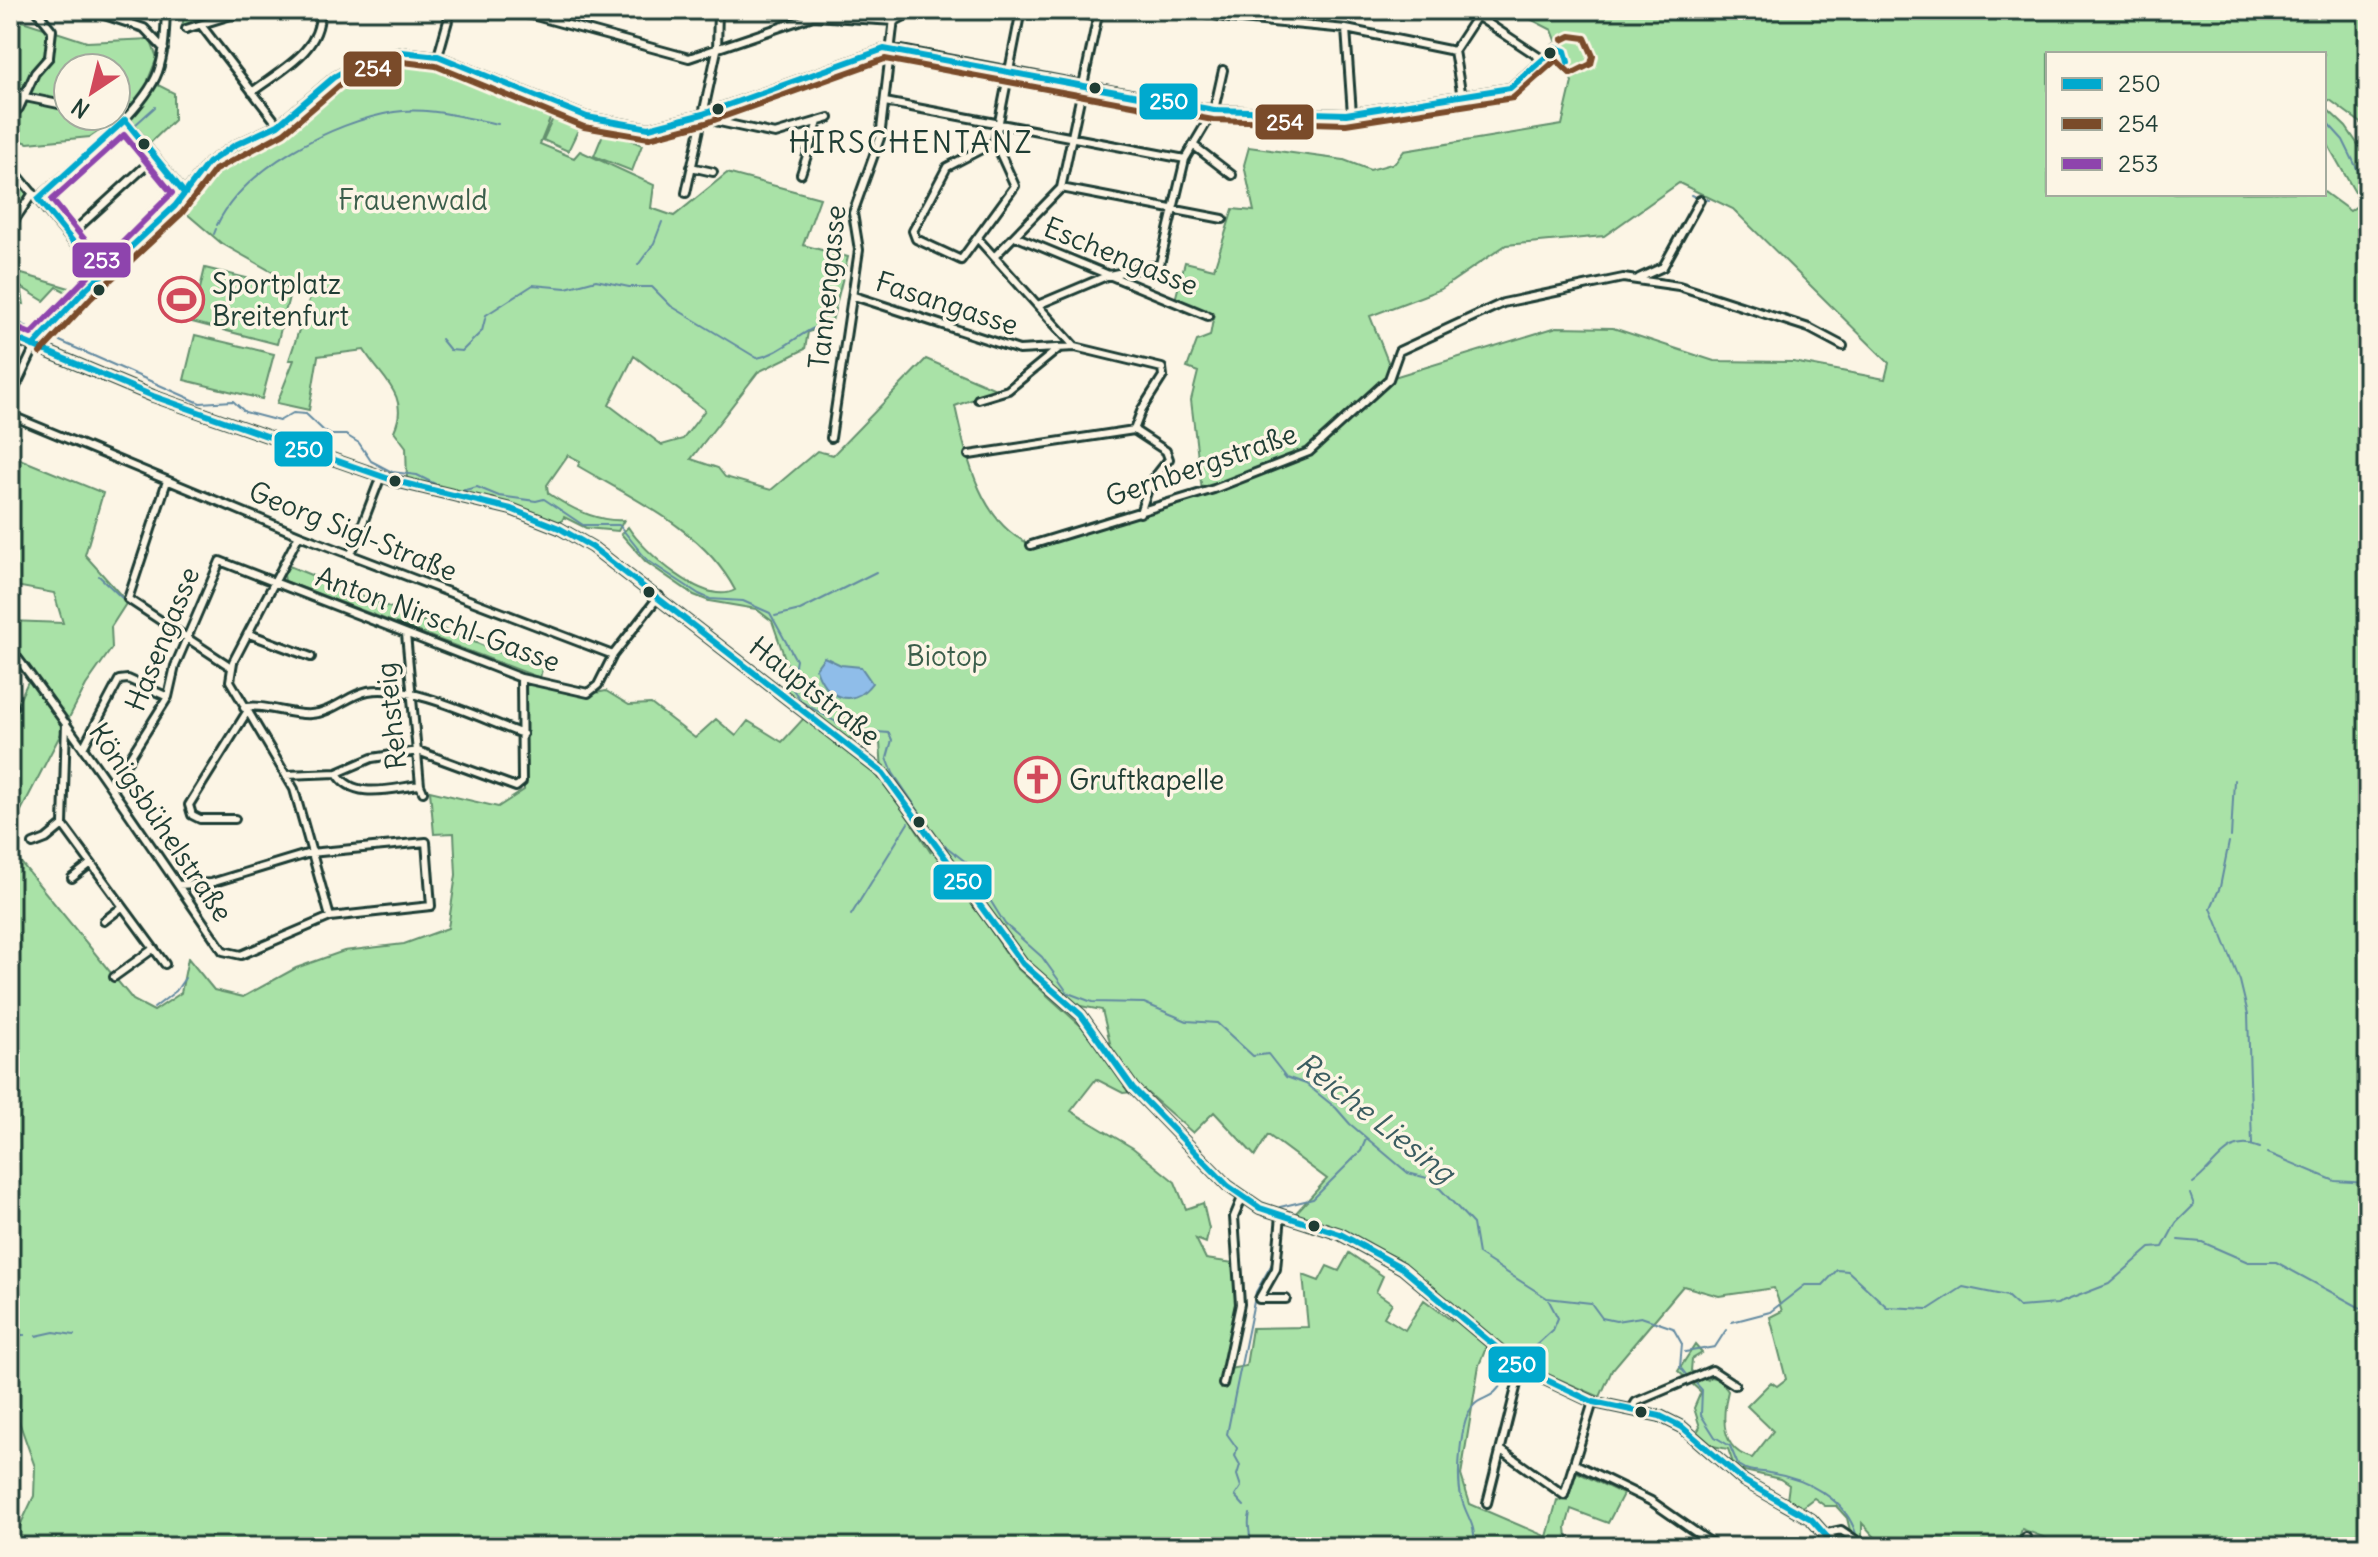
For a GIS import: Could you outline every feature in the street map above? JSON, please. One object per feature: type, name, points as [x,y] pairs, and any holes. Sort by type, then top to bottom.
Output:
[{"type":"main road","name":"Hauptstraße","points":[[10,336],[153,396],[381,476],[443,496],[511,509],[559,528],[592,547],[883,773],[1023,964],[1081,1015],[1133,1088],[1242,1198],[1281,1215],[1340,1234],[1402,1268],[1521,1368],[1593,1402],[1660,1416],[1682,1427],[1744,1481],[1811,1519],[1827,1533],[1836,1547]]},
{"type":"street","points":[[10,116],[25,97],[35,73],[49,57],[52,30],[36,10]]},
{"type":"street","points":[[89,10],[105,12],[144,28],[164,49]]},
{"type":"street","points":[[132,111],[154,81],[164,49],[166,10]]},
{"type":"street","points":[[186,29],[247,10]]},
{"type":"street","points":[[252,92],[314,42],[320,30],[320,10]]},
{"type":"street","points":[[438,56],[451,10]]},
{"type":"street","points":[[501,10],[532,15],[684,58],[717,50],[813,13],[895,21],[916,10]]},
{"type":"street","points":[[686,193],[717,50],[718,10]]},
{"type":"street","name":"Tannengasse","points":[[831,438],[859,250],[853,213],[880,138],[895,10]]},
{"type":"street","points":[[995,142],[947,167],[913,231],[916,239],[961,260],[1015,186],[995,142],[1021,10]]},
{"type":"street","points":[[995,256],[1017,237],[1061,188],[1097,13],[1064,10]]},
{"type":"street","points":[[1188,10],[1346,29],[1454,51]]},
{"type":"street","points":[[1468,10],[1542,59]]},
{"type":"street","points":[[1462,97],[1454,51],[1477,16]]},
{"type":"street","points":[[201,25],[278,125]]},
{"type":"street","points":[[1346,29],[1352,114]]},
{"type":"street","points":[[10,399],[33,346],[185,194],[219,155],[278,125],[334,77],[363,61],[402,52],[438,56],[587,117],[649,128],[703,114],[884,49],[1214,110],[1352,114],[1510,88],[1556,48]]},
{"type":"street","points":[[1040,304],[1109,275],[1160,264],[1185,159],[1214,110],[1223,70]]},
{"type":"street","points":[[10,86],[25,97],[52,103]]},
{"type":"street","points":[[885,102],[1185,159]]},
{"type":"street","points":[[703,114],[710,120],[775,134],[829,118]]},
{"type":"street","points":[[801,174],[818,122]]},
{"type":"street","points":[[132,130],[153,159],[185,194]]},
{"type":"street","points":[[10,227],[35,196],[111,132]]},
{"type":"street","points":[[1193,145],[1232,175]]},
{"type":"street","points":[[69,236],[153,159]]},
{"type":"street","points":[[10,166],[101,276]]},
{"type":"street","points":[[691,167],[713,172]]},
{"type":"street","points":[[1061,188],[1223,219]]},
{"type":"street","points":[[1657,282],[1661,269],[1700,200]]},
{"type":"street","name":"Eschengasse","points":[[1017,237],[1208,316]]},
{"type":"street","points":[[978,239],[1040,304],[1075,347],[1162,368],[1163,376],[1134,430]]},
{"type":"street","points":[[1636,279],[1661,269]]},
{"type":"street","name":"Gernbergstraße","points":[[1031,545],[1214,489],[1315,449],[1391,377],[1400,351],[1514,300],[1593,282],[1636,279],[1657,282],[1809,328],[1843,346]]},
{"type":"street","name":"Fasangasse","points":[[854,296],[1019,350],[1075,347]]},
{"type":"street","points":[[978,399],[1008,390],[1058,349]]},
{"type":"street","name":"Georg Sigl-Straße","points":[[10,415],[299,535],[613,655]]},
{"type":"street","points":[[969,455],[1134,430],[1169,456],[1150,483],[1140,513]]},
{"type":"street","points":[[351,554],[381,476]]},
{"type":"street","points":[[167,481],[127,595],[131,602],[231,667]]},
{"type":"street","points":[[299,535],[231,667],[231,687],[294,789],[330,917]]},
{"type":"street","name":"Hasengasse","points":[[112,786],[168,697],[186,637],[220,561],[277,582]]},
{"type":"street","name":"Anton Nirschl-Gasse","points":[[277,582],[521,678],[588,693],[598,685],[613,655]]},
{"type":"street","points":[[613,655],[659,596]]},
{"type":"street","points":[[249,634],[311,657]]},
{"type":"street","name":"Rehsteig","points":[[337,773],[344,785],[356,790],[421,789],[406,634]]},
{"type":"street","name":"Königsbühelstraße","points":[[10,648],[84,746],[223,951],[241,955],[330,917],[431,906],[426,842],[310,853]]},
{"type":"street","points":[[10,669],[19,660]]},
{"type":"street","points":[[286,775],[337,773],[372,758],[418,751],[516,787],[522,782],[521,678]]},
{"type":"street","points":[[84,746],[119,680],[128,679],[168,697]]},
{"type":"street","points":[[235,819],[200,819],[192,815],[189,805],[245,710],[254,706],[308,715],[325,711],[361,693],[381,690],[411,694],[523,734]]},
{"type":"street","points":[[66,723],[63,825],[165,964]]},
{"type":"street","points":[[33,844],[63,825]]},
{"type":"street","points":[[178,885],[211,883],[310,853]]},
{"type":"street","points":[[72,878],[90,864]]},
{"type":"street","points":[[104,921],[122,907]]},
{"type":"street","points":[[114,977],[153,949]]},
{"type":"street","points":[[1223,1384],[1240,1304],[1234,1217],[1242,1198]]},
{"type":"street","points":[[1281,1215],[1276,1269],[1259,1299],[1286,1299]]},
{"type":"street","points":[[1487,1503],[1521,1368]]},
{"type":"street","points":[[1631,1410],[1636,1402],[1712,1370],[1735,1385]]},
{"type":"street","points":[[1501,1450],[1561,1496],[1567,1492],[1593,1402]]},
{"type":"street","points":[[1575,1464],[1651,1501],[1717,1547]]},
{"type":"street","points":[[1827,1533],[1841,1530],[1866,1547]]},
{"type":"street","points":[[2022,1547],[2026,1537]]},
{"type":"green space","points":[[185,10],[238,10],[182,28]]},
{"type":"green space","points":[[1513,10],[2368,10],[2368,128],[2330,100],[2326,101],[2326,52],[2046,52],[2046,196],[2326,196],[2326,193],[2350,211],[2361,203],[2326,142],[2326,108],[2346,127],[2363,152],[2368,149],[2368,1547],[2069,1547],[2022,1529],[2016,1547],[1884,1547],[1862,1523],[1862,1547],[1854,1547],[1847,1518],[1836,1506],[1825,1506],[1814,1498],[1802,1507],[1787,1500],[1789,1485],[1780,1479],[1735,1469],[1728,1449],[1713,1446],[1697,1432],[1700,1427],[1694,1408],[1701,1392],[1678,1371],[1695,1345],[1702,1353],[1692,1359],[1691,1371],[1708,1380],[1710,1377],[1719,1379],[1728,1391],[1725,1421],[1729,1440],[1734,1448],[1752,1458],[1773,1431],[1747,1406],[1771,1382],[1777,1386],[1786,1379],[1770,1317],[1782,1311],[1774,1288],[1719,1296],[1683,1286],[1612,1370],[1600,1397],[1524,1364],[1490,1338],[1479,1365],[1461,1475],[1470,1504],[1547,1537],[1557,1500],[1567,1501],[1577,1472],[1623,1494],[1608,1523],[1571,1509],[1566,1527],[1568,1547],[10,1547],[34,1496],[35,1467],[10,1396],[10,849],[133,1000],[154,1011],[181,993],[188,958],[214,990],[243,997],[296,968],[344,951],[404,944],[448,928],[456,875],[454,833],[434,834],[430,791],[498,807],[524,790],[524,681],[585,695],[606,691],[629,705],[651,704],[695,738],[716,719],[736,736],[748,721],[782,742],[804,718],[877,776],[895,797],[931,853],[925,830],[882,770],[880,743],[841,737],[783,698],[788,667],[772,621],[756,609],[709,601],[694,595],[646,562],[621,534],[628,527],[661,562],[692,584],[722,593],[735,590],[705,550],[666,518],[578,466],[580,461],[568,455],[547,485],[548,493],[584,513],[604,519],[624,520],[618,531],[586,528],[564,517],[560,524],[513,506],[407,481],[406,447],[394,431],[399,407],[396,397],[364,350],[318,356],[309,410],[277,403],[294,360],[289,360],[311,294],[221,243],[179,207],[210,168],[224,155],[277,130],[343,76],[369,64],[396,59],[423,59],[477,74],[554,109],[540,144],[574,158],[580,151],[654,185],[651,208],[674,216],[727,173],[820,198],[803,245],[848,257],[831,325],[808,332],[805,349],[758,372],[691,459],[718,468],[725,477],[771,490],[817,451],[833,455],[926,359],[998,390],[955,406],[959,426],[971,468],[989,507],[1001,524],[1035,546],[1202,491],[1191,400],[1198,372],[1187,368],[1197,341],[1210,336],[1214,314],[1175,300],[1185,262],[1214,269],[1233,209],[1254,211],[1244,165],[1249,147],[1344,160],[1370,170],[1395,163],[1404,151],[1562,125],[1572,82],[1552,30]],"holes":[[[1679,183],[1733,209],[1889,363],[1885,379],[1793,362],[1714,361],[1613,328],[1557,327],[1394,377],[1370,316],[1441,289],[1506,245],[1604,236]],[[634,356],[705,410],[683,439],[662,445],[609,405]],[[972,903],[1019,956],[1070,1004],[1102,1010],[1114,1059],[1137,1091],[1144,1090],[1193,1133],[1214,1112],[1255,1156],[1268,1135],[1327,1179],[1295,1214],[1398,1258],[1457,1308],[1451,1320],[1424,1300],[1405,1330],[1384,1317],[1392,1303],[1376,1292],[1383,1276],[1349,1253],[1339,1271],[1327,1266],[1319,1281],[1303,1275],[1308,1327],[1252,1328],[1246,1366],[1229,1369],[1241,1264],[1206,1259],[1196,1239],[1206,1243],[1209,1229],[1203,1203],[1186,1209],[1175,1182],[1133,1148],[1071,1111],[1096,1079],[1123,1093],[1133,1092],[1081,1026],[1016,967]]]},
{"type":"green space","points":[[10,17],[87,42],[150,39],[157,58],[148,80],[174,93],[174,120],[149,144],[132,126],[132,52],[52,52],[52,132],[97,132],[90,137],[28,143],[10,137],[10,122],[26,106],[10,86]]},
{"type":"green space","points":[[555,114],[580,126],[568,151],[543,140]]},
{"type":"green space","points":[[605,129],[642,145],[632,171],[594,156]]},
{"type":"green space","points":[[10,172],[27,193],[10,223]]},
{"type":"green space","points":[[205,268],[291,289],[277,344],[192,322]]},
{"type":"green space","points":[[22,274],[76,290],[74,296],[57,287],[44,301],[21,287],[24,304],[10,302],[10,279]]},
{"type":"green space","points":[[195,335],[274,354],[262,399],[184,380]]},
{"type":"green space","points":[[10,455],[103,493],[85,555],[127,602],[111,627],[112,648],[86,685],[10,832],[10,720],[33,671],[10,641],[10,621],[63,623],[54,593],[10,585]]},
{"type":"green space","points":[[289,566],[513,658],[519,647],[530,651],[527,659],[543,665],[540,678],[285,581],[284,575]]},
{"type":"water","points":[[824,657],[841,665],[861,667],[872,683],[856,696],[839,696],[825,686],[816,668]]},
{"type":"waterway","points":[[135,125],[155,107]]},
{"type":"waterway","points":[[217,225],[247,185],[269,167],[318,137],[344,126],[370,117],[420,110],[498,124]]},
{"type":"waterway","points":[[2326,121],[2343,140],[2368,191]]},
{"type":"waterway","points":[[1691,195],[1698,198]]},
{"type":"waterway","points":[[1703,199],[1709,200]]},
{"type":"waterway","points":[[638,265],[654,243],[662,222]]},
{"type":"waterway","points":[[214,234],[216,229]]},
{"type":"waterway","points":[[441,339],[450,350],[462,351],[482,331],[486,315],[533,285],[566,288],[596,280],[629,287],[652,287],[671,306],[757,358],[775,352],[823,324]]},
{"type":"waterway","name":"Reiche Liesing","points":[[10,319],[200,403],[233,401],[245,412],[279,421],[293,413],[306,414],[331,435],[346,435],[359,443],[371,461],[392,472],[417,475],[447,490]]},
{"type":"waterway","name":"Reiche Liesing","points":[[457,492],[477,487],[499,496],[536,501],[544,499],[583,525],[619,525],[647,560],[699,594],[710,599],[743,601],[770,613],[796,660],[791,687],[802,702],[836,722],[865,731],[889,733],[892,740],[887,758],[893,773],[939,841],[967,863],[1005,924],[1042,957],[1068,993],[1092,1002],[1144,1003],[1187,1021],[1217,1023],[1253,1056],[1268,1054],[1286,1077],[1306,1084],[1408,1173],[1431,1179],[1473,1224],[1478,1254],[1547,1298],[1591,1303],[1602,1318],[1616,1321],[1641,1317],[1673,1328],[1682,1344],[1680,1367],[1688,1377]]},
{"type":"waterway","points":[[775,616],[800,610],[876,572]]},
{"type":"waterway","points":[[99,576],[123,599]]},
{"type":"waterway","points":[[2231,837],[2234,780]]},
{"type":"waterway","points":[[851,915],[908,823]]},
{"type":"waterway","points":[[2229,842],[2220,887],[2211,908],[2240,981],[2248,1014],[2252,1145]]},
{"type":"waterway","points":[[154,1008],[176,991],[185,978]]},
{"type":"waterway","points":[[1280,1207],[1313,1199],[1361,1151],[1366,1139]]},
{"type":"waterway","points":[[2193,1183],[2230,1149],[2239,1145],[2260,1148]]},
{"type":"waterway","points":[[2268,1153],[2335,1181],[2368,1183]]},
{"type":"waterway","points":[[1929,1309],[1963,1287],[2007,1296],[2019,1307],[2057,1304],[2109,1284],[2150,1248],[2163,1247],[2176,1223],[2194,1205],[2190,1194]]},
{"type":"waterway","points":[[1244,1506],[1235,1496],[1241,1487],[1237,1475],[1240,1465],[1235,1456],[1237,1448],[1227,1434],[1256,1292],[1273,1262],[1277,1221]]},
{"type":"waterway","points":[[2178,1240],[2202,1242],[2248,1262],[2276,1262],[2368,1312]]},
{"type":"waterway","points":[[1732,1322],[1770,1312],[1805,1285],[1823,1285],[1837,1270],[1848,1271],[1887,1307],[1928,1309]]},
{"type":"waterway","points":[[1522,1358],[1553,1330],[1558,1318],[1549,1301]]},
{"type":"waterway","points":[[1685,1352],[1715,1347],[1726,1330]]},
{"type":"waterway","points":[[36,1336],[54,1332],[74,1335]]},
{"type":"waterway","points":[[10,1335],[25,1335]]},
{"type":"waterway","points":[[1474,1547],[1473,1527],[1460,1491],[1462,1437],[1474,1405],[1495,1392],[1514,1367]]},
{"type":"waterway","name":"Reiche Liesing","points":[[1693,1380],[1702,1390],[1701,1415],[1715,1437],[1730,1446],[1738,1465],[1798,1480],[1824,1493],[1845,1512],[1857,1538]]},
{"type":"waterway","points":[[1250,1514],[1250,1547]]},
{"type":"waterway","points":[[1231,1547],[1237,1538]]},
{"type":"transit line","name":"254","points":[[40,353],[91,298],[182,213],[215,170],[284,133],[340,85],[367,70],[403,62],[436,66],[584,127],[649,138],[706,123],[885,59],[1213,120],[1346,124],[1513,98],[1556,60],[1571,74],[1591,64],[1593,56],[1585,38],[1570,36],[1562,40]]},
{"type":"transit line","name":"250","points":[[33,346],[84,291],[175,206],[208,163],[235,145],[278,125],[334,77],[363,61],[402,52],[438,56],[587,117],[649,128],[703,114],[884,49],[1214,110],[1346,114],[1510,88],[1556,48],[1565,51],[1568,62]]},
{"type":"transit line","name":"250","points":[[132,129],[185,194]]},
{"type":"transit line","name":"250","points":[[38,199],[112,132]]},
{"type":"transit line","name":"253","points":[[124,135],[172,193],[103,262],[52,200],[124,135]]},
{"type":"transit line","name":"250","points":[[38,199],[101,276]]},
{"type":"transit line","name":"253","points":[[14,327],[31,334],[88,276]]},
{"type":"transit line","name":"250","points":[[10,336],[153,396],[395,481],[511,509],[559,528],[592,547],[883,773],[1023,964],[1081,1015],[1133,1088],[1228,1186],[1260,1208],[1340,1234],[1402,1268],[1521,1368],[1593,1402],[1660,1416],[1682,1427],[1744,1481],[1811,1519],[1836,1547]]},
{"type":"place","name":"Sportplatz Breitenfurt","points":[[181,300]]},
{"type":"place","name":"Gruftkapelle","points":[[1038,780]]},
{"type":"district","name":"HIRSCHENTANZ","points":[[911,142]]},
{"type":"park label","name":"Frauenwald","points":[[413,200]]},
{"type":"park label","name":"Biotop","points":[[947,656]]}]
